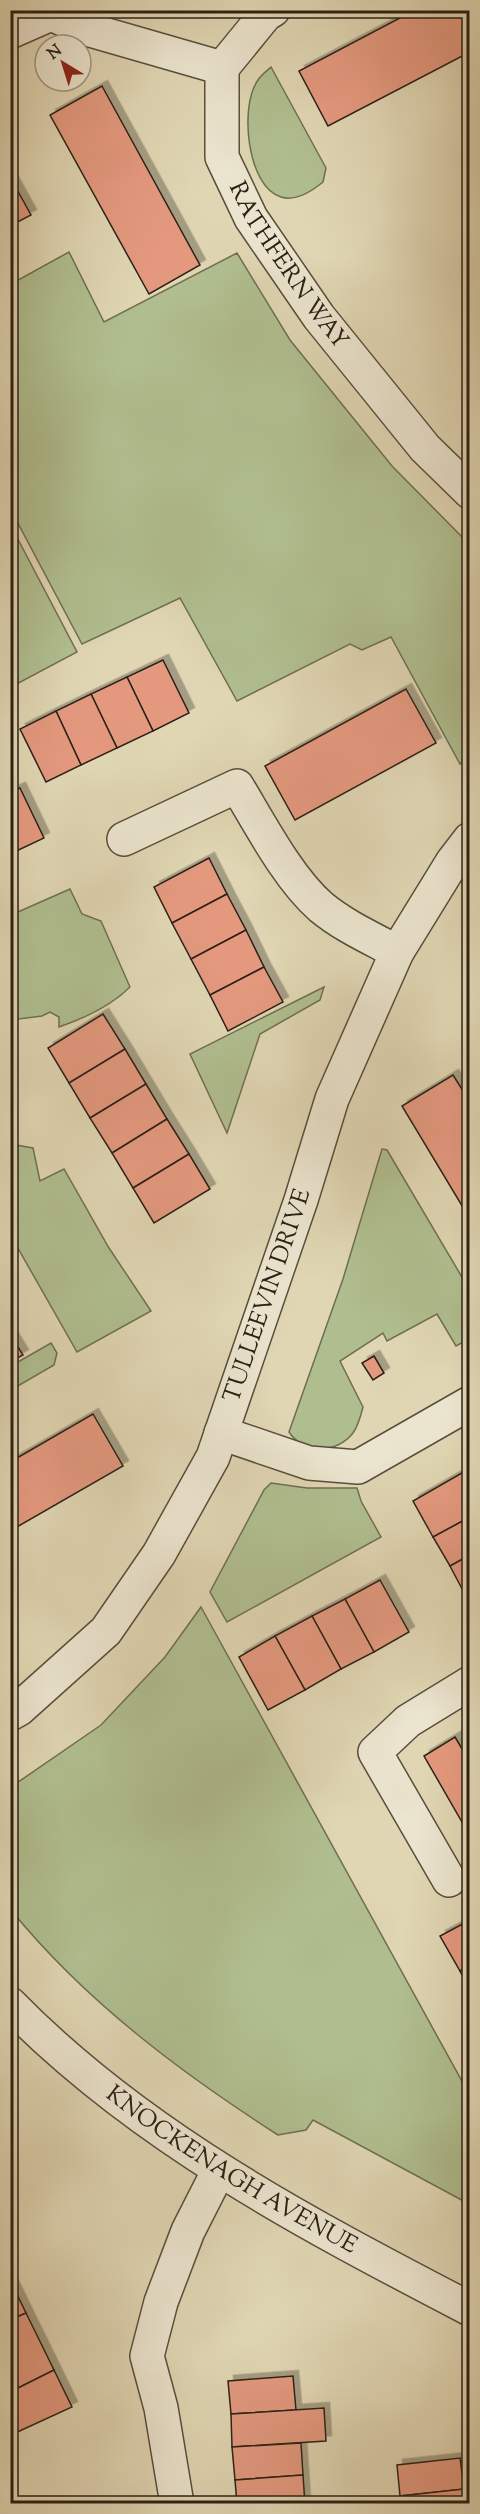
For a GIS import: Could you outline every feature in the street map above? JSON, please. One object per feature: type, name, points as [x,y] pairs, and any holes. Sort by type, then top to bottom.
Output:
[{"type":"street","points":[[10,32],[51,14],[83,28],[222,68],[266,14],[273,10]]},
{"type":"street","name":"RATHFERN WAY","points":[[222,68],[222,156],[251,218],[318,317],[425,448],[466,483]]},
{"type":"street","points":[[124,839],[237,786],[283,862],[320,906],[348,926],[397,952]]},
{"type":"street","name":"TULLEEVIN DRIVE","points":[[10,1714],[19,1709],[106,1631],[159,1554],[213,1457],[301,1200],[332,1099],[397,952],[453,861],[470,838]]},
{"type":"street","points":[[221,1433],[309,1463],[358,1467],[470,1403]]},
{"type":"street","points":[[449,1880],[375,1752],[408,1721],[470,1683]]},
{"type":"street","name":"KNOCKENAGH AVENUE","points":[[10,2004],[51,2045],[159,2130],[219,2170],[340,2241],[470,2309]]},
{"type":"street","points":[[177,2504],[160,2408],[147,2356],[161,2302],[188,2232],[219,2170]]},
{"type":"green space","points":[[271,67],[326,168],[323,182],[298,197],[281,197],[269,190],[260,178],[250,144],[248,126],[252,92],[259,78]]},
{"type":"green space","points":[[69,252],[104,322],[237,253],[290,340],[392,466],[469,544],[470,753],[460,764],[391,637],[362,650],[350,644],[237,701],[180,598],[82,644],[11,510],[11,284]]},
{"type":"green space","points":[[11,526],[77,652],[10,687]]},
{"type":"green space","points":[[70,889],[82,914],[101,921],[130,987],[115,1000],[96,1011],[59,1027],[59,1017],[50,1012],[42,1016],[11,1020],[11,915]]},
{"type":"green space","points":[[324,987],[320,1000],[260,1034],[227,1133],[190,1054]]},
{"type":"green space","points":[[10,1144],[33,1148],[40,1181],[64,1169],[109,1248],[151,1311],[77,1352],[11,1236]]},
{"type":"green space","points":[[382,1149],[387,1150],[469,1289],[469,1339],[456,1346],[437,1314],[387,1341],[383,1333],[340,1361],[363,1407],[359,1420],[353,1433],[338,1445],[320,1449],[311,1448],[295,1439],[289,1432],[343,1279]]},
{"type":"green space","points":[[51,1343],[57,1353],[54,1365],[11,1390],[11,1366]]},
{"type":"green space","points":[[271,1483],[307,1488],[357,1488],[361,1501],[381,1537],[227,1622],[210,1592],[264,1490]]},
{"type":"green space","points":[[201,1607],[469,2094],[469,2204],[313,2120],[306,2130],[278,2135],[205,2086],[102,2005],[70,1975],[11,1910],[11,1787],[101,1725],[165,1657]]},
{"type":"building","points":[[415,10],[470,10],[470,52],[328,126],[299,71]]},
{"type":"building","points":[[102,86],[200,265],[149,294],[50,115]]},
{"type":"building","points":[[10,177],[31,215],[10,226]]},
{"type":"building","points":[[163,660],[189,713],[153,731],[127,677]]},
{"type":"building","points":[[127,677],[153,731],[117,748],[91,694]]},
{"type":"building","points":[[406,689],[436,743],[295,820],[265,766]]},
{"type":"building","points":[[91,694],[117,748],[81,765],[56,711]]},
{"type":"building","points":[[56,711],[81,765],[46,782],[20,729]]},
{"type":"building","points":[[20,788],[44,838],[10,854],[10,792]]},
{"type":"building","points":[[209,858],[227,894],[172,923],[154,887]]},
{"type":"building","points":[[227,894],[246,930],[191,959],[172,923]]},
{"type":"building","points":[[246,930],[264,967],[210,995],[191,959]]},
{"type":"building","points":[[264,967],[283,1002],[228,1031],[210,995]]},
{"type":"building","points":[[103,1014],[125,1049],[69,1083],[48,1048]]},
{"type":"building","points":[[125,1049],[146,1084],[90,1118],[69,1083]]},
{"type":"building","points":[[453,1075],[470,1102],[470,1219],[402,1106]]},
{"type":"building","points":[[146,1084],[167,1119],[112,1153],[90,1118]]},
{"type":"building","points":[[167,1119],[189,1154],[133,1188],[112,1153]]},
{"type":"building","points":[[189,1154],[210,1189],[154,1223],[133,1188]]},
{"type":"building","points":[[10,1334],[23,1355],[10,1362]]},
{"type":"building","points":[[374,1356],[384,1373],[373,1380],[362,1363]]},
{"type":"building","points":[[93,1414],[123,1466],[10,1531],[10,1462]]},
{"type":"building","points":[[467,1470],[470,1475],[470,1517],[433,1537],[413,1501]]},
{"type":"building","points":[[470,1517],[470,1555],[450,1566],[433,1537]]},
{"type":"building","points":[[470,1555],[470,1599],[468,1600],[450,1566]]},
{"type":"building","points":[[380,1580],[409,1632],[374,1652],[345,1599]]},
{"type":"building","points":[[345,1599],[374,1652],[341,1669],[312,1616]]},
{"type":"building","points":[[312,1616],[341,1669],[305,1690],[275,1636]]},
{"type":"building","points":[[275,1636],[305,1690],[268,1710],[239,1657]]},
{"type":"building","points":[[455,1737],[470,1762],[470,1836],[424,1756]]},
{"type":"building","points":[[470,1920],[470,1966],[460,1971],[440,1936]]},
{"type":"building","points":[[470,1966],[470,1989],[460,1971]]},
{"type":"building","points":[[10,2280],[26,2313],[10,2320]]},
{"type":"building","points":[[26,2313],[54,2370],[10,2392],[10,2320]]},
{"type":"building","points":[[54,2370],[72,2407],[13,2434],[10,2430],[10,2392]]},
{"type":"building","points":[[293,2376],[296,2410],[231,2414],[228,2381]]},
{"type":"building","points":[[324,2408],[326,2441],[232,2447],[231,2414]]},
{"type":"building","points":[[301,2443],[303,2475],[235,2480],[232,2447]]},
{"type":"building","points":[[460,2458],[464,2489],[400,2496],[397,2465]]},
{"type":"building","points":[[303,2475],[305,2504],[237,2504],[235,2480]]},
{"type":"building","points":[[464,2489],[465,2504],[401,2504],[400,2496]]}]
